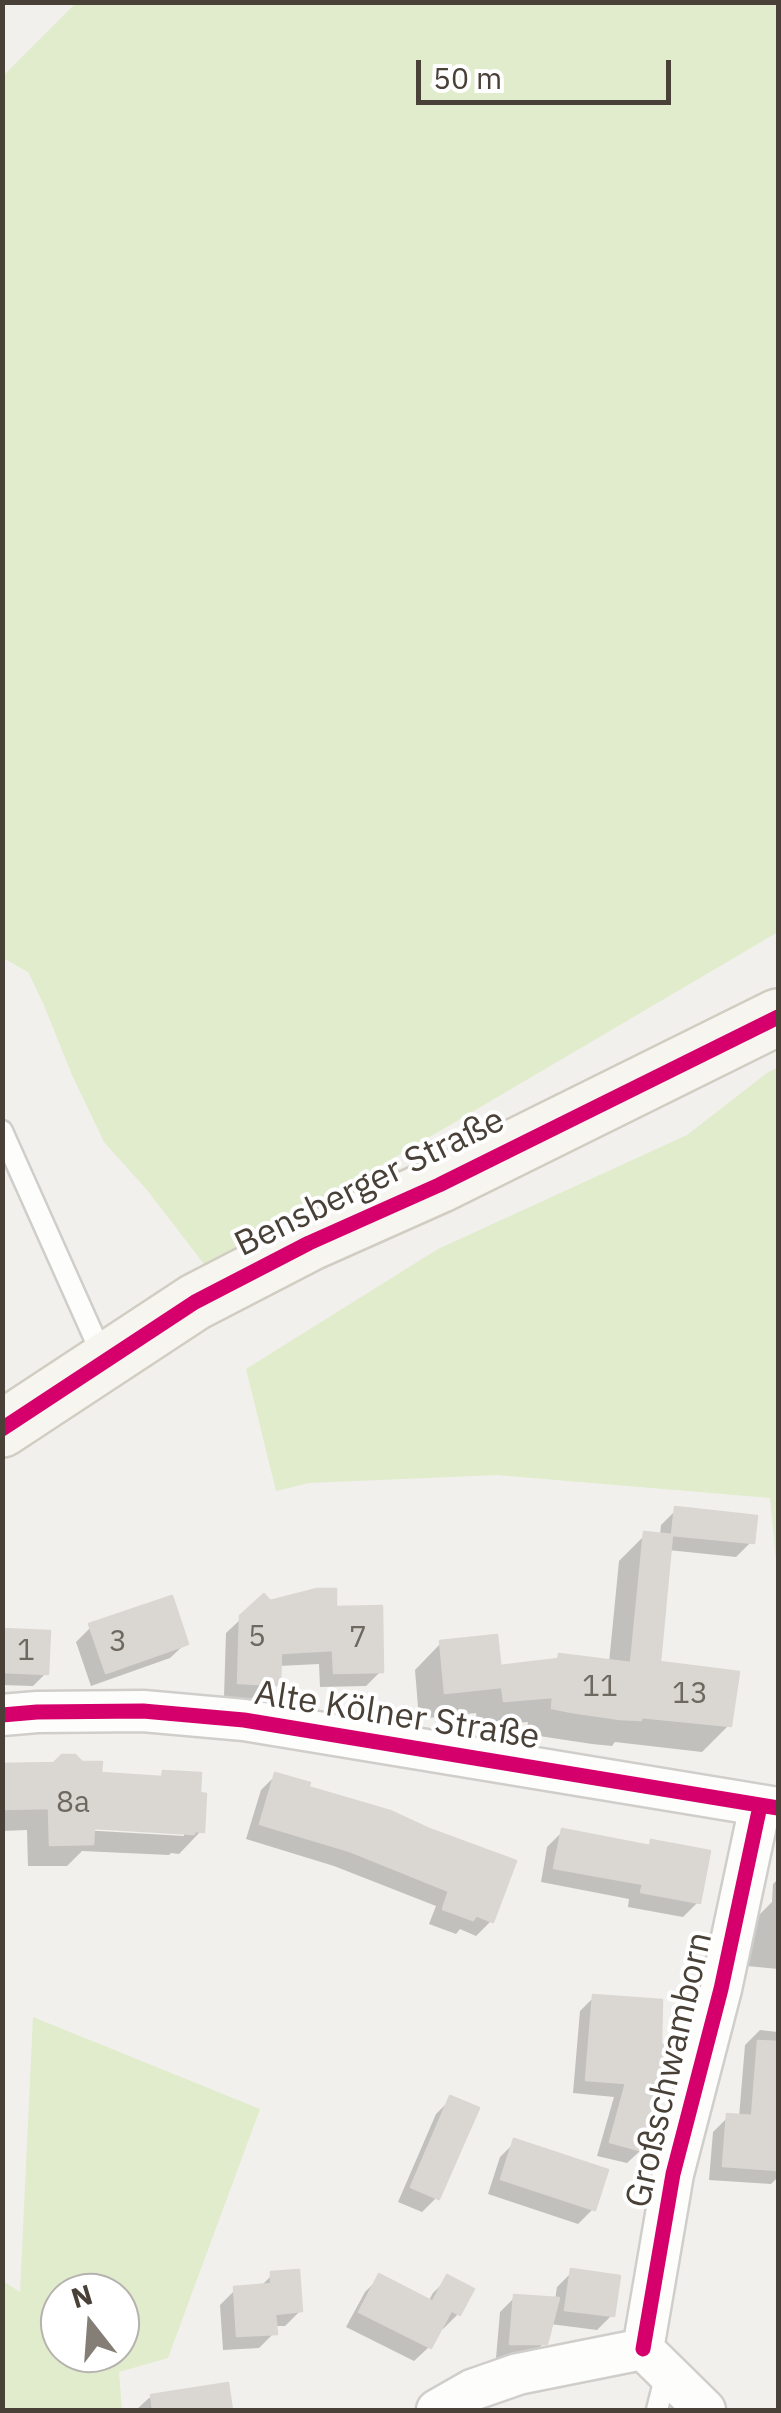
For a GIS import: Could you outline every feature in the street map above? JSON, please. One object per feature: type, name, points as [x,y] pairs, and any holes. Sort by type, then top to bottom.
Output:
[{"type":"main road","name":"Bensberger Straße","points":[[2,1429],[195,1302],[309,1242],[439,1185],[778,1018]]},
{"type":"street","name":"Alte Kölner Straße","points":[[2,1715],[144,1711],[244,1720],[769,1807]]},
{"type":"street","name":"Großschwamborn","points":[[655,2378],[673,2174],[769,1807]]},
{"type":"street","points":[[437,2410],[472,2390],[518,2374],[655,2378],[705,2410]]},
{"type":"lane","points":[[2,1130],[104,1361]]},
{"type":"green space","points":[[76,3],[778,3],[778,932],[207,1268],[104,1142],[28,972],[3,958],[3,76]]},
{"type":"green space","points":[[778,1067],[778,1582],[770,1498],[497,1475],[309,1483],[276,1491],[246,1369],[438,1249],[687,1135]]},
{"type":"green space","points":[[33,2017],[260,2109],[168,2358],[140,2366],[140,2273],[40,2273],[40,2373],[119,2373],[122,2410],[3,2410],[3,2281],[20,2292]]},
{"type":"building","points":[[675,1507],[757,1516],[754,1543],[672,1535]]},
{"type":"building","points":[[644,1532],[672,1535],[660,1662],[739,1672],[731,1726],[641,1717],[620,1719],[552,1708],[553,1697],[504,1701],[502,1687],[445,1693],[440,1641],[497,1635],[500,1666],[558,1659],[559,1654],[631,1663]]},
{"type":"building","points":[[317,1589],[336,1589],[336,1607],[382,1606],[383,1672],[334,1673],[333,1650],[281,1653],[280,1685],[238,1683],[240,1616],[264,1594],[270,1601]]},
{"type":"building","points":[[172,1596],[188,1644],[106,1673],[89,1624]]},
{"type":"building","points":[[2,1629],[50,1631],[48,1674],[2,1672]]},
{"type":"building","points":[[62,1755],[75,1755],[82,1762],[102,1762],[101,1773],[162,1777],[163,1771],[201,1773],[200,1793],[206,1794],[204,1832],[94,1828],[93,1844],[50,1845],[49,1808],[2,1809],[2,1764],[54,1763]]},
{"type":"building","points":[[275,1773],[390,1811],[516,1861],[493,1922],[476,1915],[473,1920],[443,1909],[449,1891],[350,1851],[260,1824]]},
{"type":"building","points":[[562,1829],[650,1846],[651,1840],[710,1851],[700,1903],[641,1892],[643,1884],[554,1868]]},
{"type":"building","points":[[593,1995],[662,2000],[661,2083],[643,2151],[610,2142],[626,2083],[586,2080]]},
{"type":"building","points":[[758,2041],[778,2042],[778,2170],[723,2166],[727,2114],[752,2116]]},
{"type":"building","points":[[450,2096],[479,2108],[439,2199],[411,2187]]},
{"type":"building","points":[[514,2139],[608,2170],[595,2210],[501,2179]]},
{"type":"building","points":[[571,2269],[620,2276],[614,2316],[565,2310]]},
{"type":"building","points":[[299,2270],[302,2311],[275,2314],[277,2334],[237,2336],[234,2287],[271,2284],[271,2272]]},
{"type":"building","points":[[379,2274],[451,2311],[431,2348],[359,2312]]},
{"type":"building","points":[[447,2275],[474,2289],[460,2315],[433,2301]]},
{"type":"building","points":[[514,2295],[559,2298],[547,2344],[510,2344]]},
{"type":"building","points":[[228,2383],[232,2410],[153,2410],[151,2395]]},
{"type":"cycle path","points":[[2,1429],[195,1302],[778,1017]]},
{"type":"cycle path","points":[[2,1715],[143,1711],[244,1720],[778,1808]]},
{"type":"cycle path","points":[[643,2349],[673,2174],[721,1989],[760,1806]]}]
